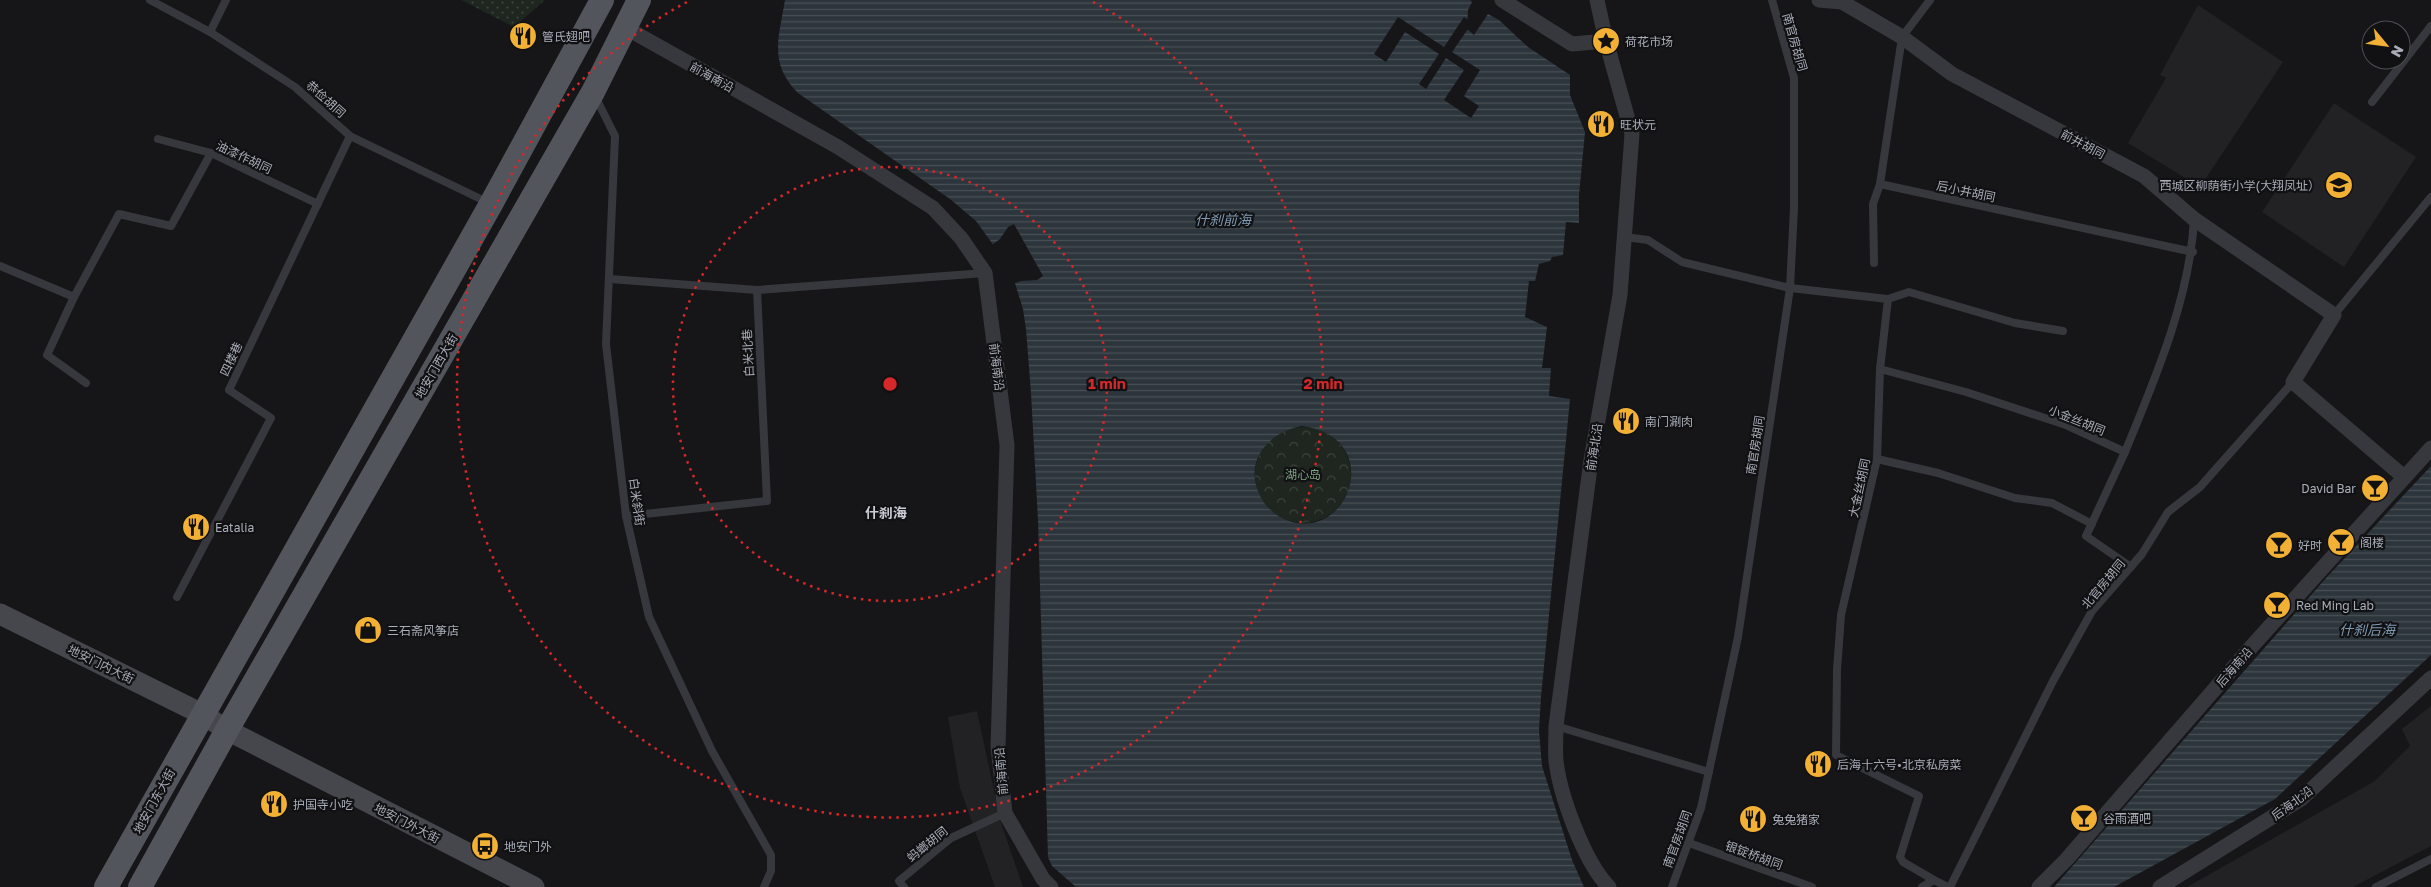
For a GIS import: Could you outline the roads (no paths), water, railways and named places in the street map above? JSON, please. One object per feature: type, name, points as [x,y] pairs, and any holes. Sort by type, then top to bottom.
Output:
[{"type":"main road","points":[[202,714],[491,204],[602,0]]},
{"type":"main road","name":"地安门西大街","points":[[227,730],[593,92],[640,0]]},
{"type":"main road","name":"地安门内大街","points":[[0,614],[202,714],[227,730]]},
{"type":"main road","name":"地安门东大街","points":[[106,887],[202,714]]},
{"type":"main road","points":[[140,887],[227,730]]},
{"type":"main road","name":"地安门外大街","points":[[227,730],[534,887]]},
{"type":"street","points":[[1502,0],[1572,44],[1606,41]]},
{"type":"street","name":"前海北沿","points":[[1597,0],[1606,41],[1632,134],[1620,295],[1591,460],[1556,726],[1556,759],[1567,806],[1586,851],[1609,887]]},
{"type":"street","name":"前井胡同","points":[[1818,0],[1842,2],[1902,37],[1952,74],[2144,176],[2194,219],[2334,315]]},
{"type":"street","name":"前海南沿","points":[[626,28],[838,147],[934,208],[961,238],[985,273],[1007,445],[998,747],[1005,813],[1043,880],[1051,887]]},
{"type":"street","points":[[2334,315],[2293,382],[2404,477]]},
{"type":"street","name":"后海南沿","points":[[2039,887],[2066,860],[2254,645],[2431,448]]},
{"type":"street","name":"后海北沿","points":[[2160,887],[2301,799],[2431,678]]},
{"type":"lane","name":"恭俭胡同","points":[[150,0],[210,32],[295,87],[350,136],[491,204]]},
{"type":"lane","points":[[210,32],[226,0]]},
{"type":"lane","name":"南官房胡同","points":[[1672,887],[1689,843],[1709,772],[1738,637],[1790,288],[1794,208],[1794,78],[1772,0]]},
{"type":"lane","points":[[1874,263],[1873,204],[1880,184],[1902,37],[1930,0]]},
{"type":"lane","points":[[2372,102],[2431,26]]},
{"type":"lane","name":"白米斜街","points":[[593,92],[615,136],[606,344],[626,516],[649,617],[712,750],[771,855],[772,872],[764,887]]},
{"type":"lane","name":"四楼巷","points":[[176,597],[271,418],[228,390],[350,136]]},
{"type":"lane","name":"油漆作胡同","points":[[158,139],[211,153],[318,204]]},
{"type":"lane","points":[[86,383],[47,355],[74,297],[119,214],[171,226],[211,153]]},
{"type":"lane","name":"后小井胡同","points":[[1880,184],[2192,252]]},
{"type":"lane","points":[[2334,315],[2431,197]]},
{"type":"lane","points":[[2131,567],[2086,536],[2124,452],[2164,351],[2192,252],[2194,219]]},
{"type":"lane","points":[[1625,237],[1648,240],[1682,262],[1790,288],[1888,299],[1908,292],[2015,323],[2063,331]]},
{"type":"lane","points":[[0,266],[74,297]]},
{"type":"lane","points":[[610,279],[756,290],[985,273]]},
{"type":"lane","name":"白米北巷","points":[[626,516],[767,501],[756,290]]},
{"type":"lane","name":"大金丝胡同","points":[[1888,299],[1880,369],[1877,459],[1842,616],[1837,670],[1836,755],[1919,796],[1900,857],[1903,862],[1934,880]]},
{"type":"lane","name":"小金丝胡同","points":[[1880,369],[1966,392],[2066,425],[2124,452]]},
{"type":"lane","name":"北官房胡同","points":[[1949,887],[2053,682],[2088,619],[2142,554],[2168,512],[2200,487],[2293,382]]},
{"type":"lane","points":[[1877,459],[1938,473],[2015,498],[2052,503],[2092,524]]},
{"type":"lane","points":[[1556,726],[1709,772]]},
{"type":"lane","name":"蚂螂胡同","points":[[904,887],[899,882],[951,838],[1005,813]]},
{"type":"lane","name":"银锭桥胡同","points":[[1689,843],[1812,887]]},
{"type":"lane","points":[[2376,887],[2431,859]]},
{"type":"lane","points":[[1922,887],[1934,880],[1949,887]]},
{"type":"water","name":"什刹前海","points":[[785,0],[1470,0],[1472,2],[1468,10],[1467,29],[1474,35],[1488,14],[1499,20],[1528,47],[1570,75],[1570,95],[1585,132],[1579,195],[1579,223],[1566,222],[1563,255],[1552,257],[1550,261],[1539,264],[1535,281],[1529,281],[1525,317],[1547,327],[1542,368],[1551,368],[1549,396],[1570,399],[1539,730],[1542,766],[1572,860],[1584,887],[1076,887],[1052,866],[1048,857],[1038,520],[1031,393],[1026,329],[1023,309],[1015,283],[1005,261],[976,221],[950,199],[798,93],[789,82],[782,71],[778,49]],"holes":[[[1302,426],[1328,434],[1344,448],[1351,466],[1350,485],[1342,503],[1329,516],[1311,523],[1289,521],[1279,516],[1267,507],[1258,491],[1255,465],[1260,454],[1276,436],[1288,430]]]},
{"type":"water","name":"什刹后海","points":[[2431,466],[2431,655],[2275,799],[2114,887],[2054,887],[2327,577]]},
{"type":"place","name":"管氏翅吧","points":[[523,36]]},
{"type":"place","name":"荷花市场","points":[[1606,41]]},
{"type":"place","name":"旺状元","points":[[1601,124]]},
{"type":"place","name":"西城区柳荫街小学(大翔凤址）","points":[[2339,185]]},
{"type":"place","name":"南门涮肉","points":[[1626,421]]},
{"type":"place","name":"David Bar","points":[[2375,488]]},
{"type":"place","name":"Eatalia","points":[[196,527]]},
{"type":"place","name":"阁楼","points":[[2341,542]]},
{"type":"place","name":"好时","points":[[2279,545]]},
{"type":"place","name":"Red Ming Lab","points":[[2277,605]]},
{"type":"place","name":"三石斋风筝店","points":[[368,630]]},
{"type":"place","name":"后海十六号•北京私房菜","points":[[1818,764]]},
{"type":"place","name":"护国寺小吃","points":[[274,804]]},
{"type":"place","name":"谷雨酒吧","points":[[2084,818]]},
{"type":"place","name":"兔兔猪家","points":[[1753,819]]},
{"type":"place","name":"地安门外","points":[[485,846]]},
{"type":"district","name":"什刹海","points":[[886,512]]},
{"type":"park label","name":"湖心岛","points":[[1303,474]]}]
